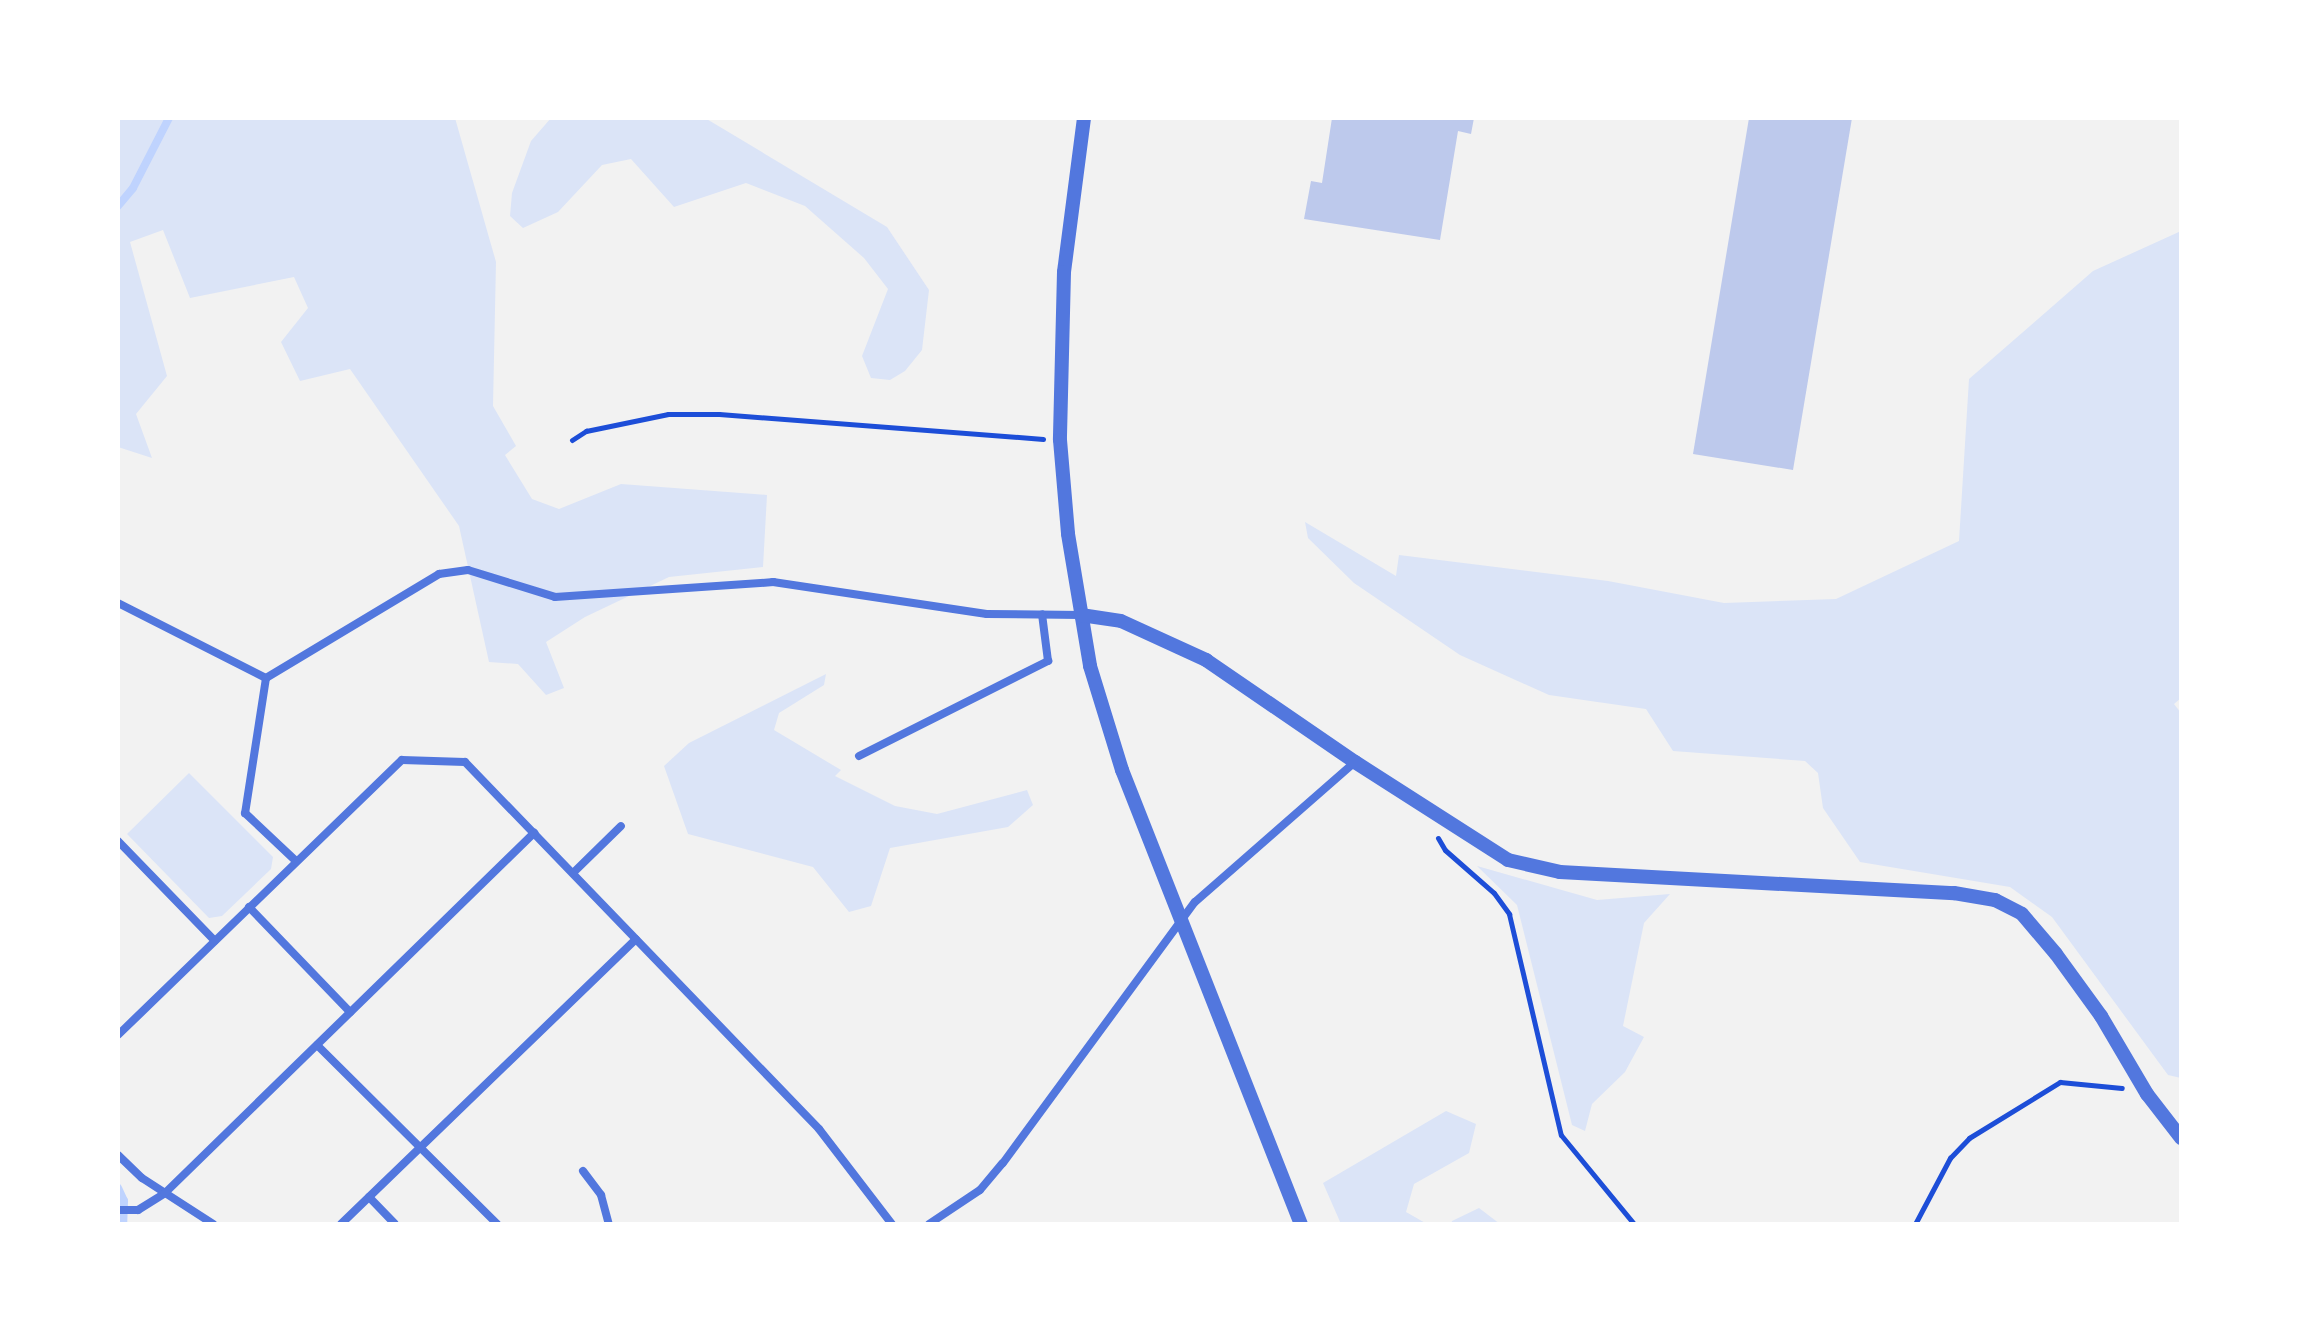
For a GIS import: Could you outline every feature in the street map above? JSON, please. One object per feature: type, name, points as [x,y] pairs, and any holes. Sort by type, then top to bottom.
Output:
[{"type":"street","points":[[1084,118],[1064,272],[1060,440],[1068,534],[1081,615],[1103,713],[1179,920],[1301,1224]]},
{"type":"street","points":[[266,678],[439,574],[468,570],[555,597],[773,582],[987,614],[1081,615],[1121,621],[1206,660],[1355,762],[1508,860],[1560,872],[1954,893],[1995,900],[2022,914],[2056,954],[2101,1016],[2147,1094],[2181,1138]]},
{"type":"street","points":[[118,603],[266,678]]},
{"type":"street","points":[[859,756],[1048,661],[1042,614]]},
{"type":"street","points":[[266,678],[245,813],[296,861]]},
{"type":"street","points":[[118,1035],[402,760],[465,762],[819,1129],[892,1224]]},
{"type":"street","points":[[929,1224],[980,1190],[1003,1163],[1179,920],[1355,762]]},
{"type":"street","points":[[573,873],[621,826]]},
{"type":"street","points":[[121,1210],[138,1210],[165,1193],[534,833]]},
{"type":"street","points":[[118,841],[215,941]]},
{"type":"street","points":[[249,907],[350,1012]]},
{"type":"street","points":[[341,1224],[636,939]]},
{"type":"street","points":[[317,1045],[497,1224]]},
{"type":"street","points":[[118,1155],[165,1193],[213,1224]]},
{"type":"street","points":[[583,1171],[601,1195],[609,1224]]},
{"type":"street","points":[[369,1197],[395,1224]]},
{"type":"path","points":[[572,440],[586,431],[668,414],[719,414],[1060,440]]},
{"type":"path","points":[[1433,811],[1433,832],[1445,850],[1494,893],[1509,914],[1561,1135],[1634,1224]]},
{"type":"path","points":[[1915,1224],[1950,1158],[1969,1138],[2060,1082],[2106,1084],[2147,1094]]},
{"type":"shaded area","points":[[118,118],[455,118],[496,262],[493,406],[516,446],[505,455],[532,499],[559,509],[621,484],[767,495],[763,567],[669,577],[585,617],[546,642],[564,688],[546,695],[518,664],[489,662],[459,526],[350,369],[300,381],[281,342],[308,308],[294,277],[190,298],[163,230],[130,242],[167,376],[136,414],[152,458],[118,447]]},
{"type":"shaded area","points":[[551,118],[705,118],[887,227],[929,290],[922,350],[905,371],[890,380],[871,378],[862,356],[888,289],[864,258],[805,206],[746,183],[674,207],[631,159],[602,165],[558,212],[523,228],[510,216],[512,193],[531,141]]},
{"type":"shaded area","points":[[2181,231],[2181,698],[2174,704],[2181,713],[2181,1078],[2168,1075],[2052,917],[2010,887],[1860,862],[1823,808],[1818,773],[1805,761],[1673,751],[1646,709],[1549,695],[1460,655],[1354,583],[1308,538],[1305,522],[1396,576],[1399,555],[1608,581],[1724,603],[1836,599],[1959,541],[1969,379],[2093,271]]},
{"type":"shaded area","points":[[826,674],[824,685],[779,713],[774,730],[841,770],[835,776],[895,806],[937,814],[1027,790],[1033,805],[1008,827],[890,848],[871,906],[849,912],[813,867],[688,834],[664,766],[689,743]]},
{"type":"shaded area","points":[[189,773],[273,857],[271,869],[222,916],[209,918],[127,834]]},
{"type":"shaded area","points":[[1477,866],[1597,900],[1670,894],[1644,923],[1623,1026],[1644,1037],[1625,1072],[1592,1104],[1585,1131],[1572,1125],[1517,905]]},
{"type":"shaded area","points":[[1446,1111],[1476,1124],[1469,1153],[1414,1184],[1406,1212],[1427,1224],[1341,1224],[1323,1183]]},
{"type":"shaded area","points":[[1479,1208],[1500,1224],[1451,1224],[1452,1221]]},
{"type":"building","points":[[1332,118],[1474,118],[1471,134],[1458,131],[1440,240],[1304,219],[1311,181],[1322,183]]},
{"type":"building","points":[[1749,118],[1852,118],[1793,470],[1693,454]]},
{"type":"waterway","points":[[118,206],[133,188],[169,118]]},
{"type":"waterway","points":[[118,1188],[124,1201],[123,1224]]}]
